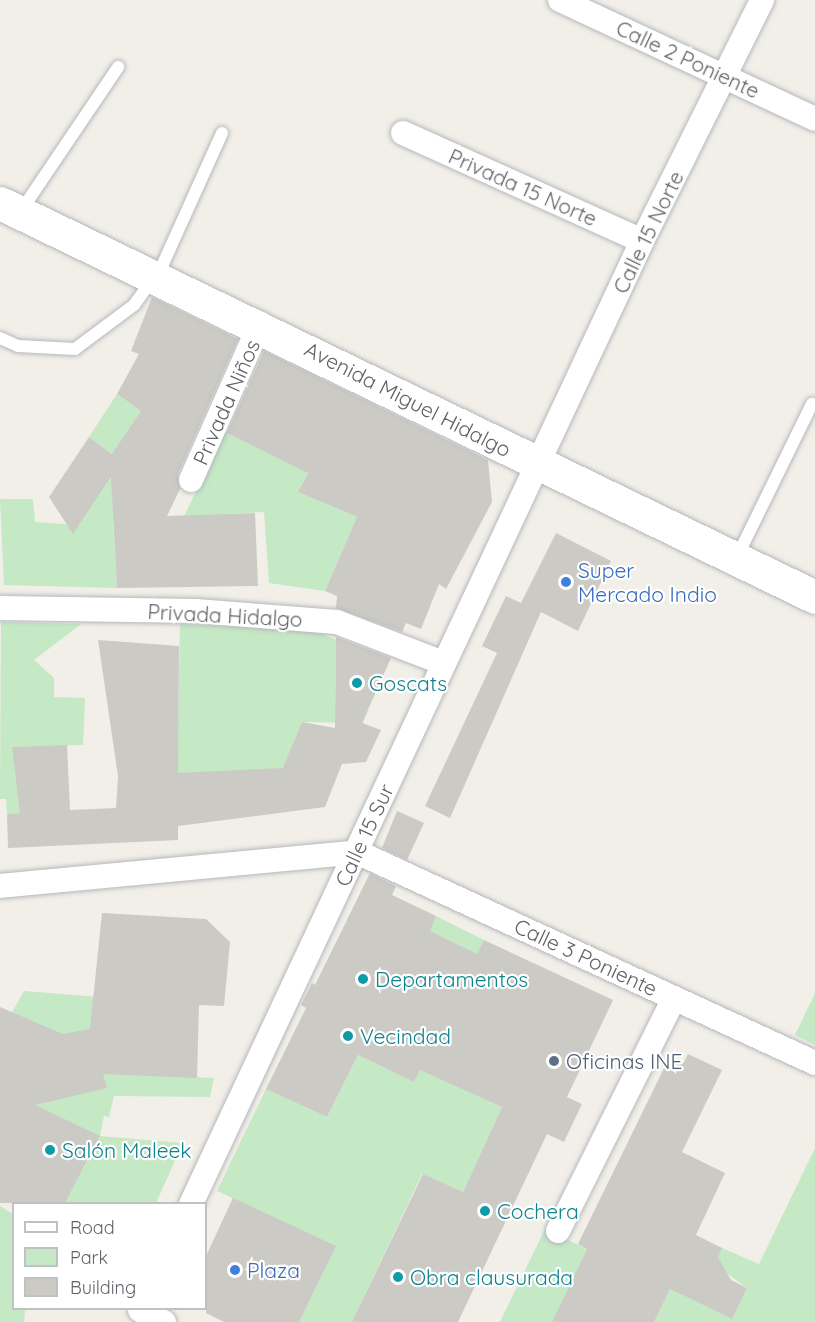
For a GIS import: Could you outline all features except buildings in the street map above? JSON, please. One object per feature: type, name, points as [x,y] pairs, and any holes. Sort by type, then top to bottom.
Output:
[{"type":"street","name":"Calle 2 Poniente","points":[[560,0],[815,119]]},
{"type":"street","name":"Calle 15 Norte","points":[[538,466],[642,241],[762,0]]},
{"type":"street","name":"Privada 15 Norte","points":[[403,134],[642,241]]},
{"type":"street","name":"Avenida Miguel Hidalgo","points":[[10,207],[260,324],[538,466],[815,597]]},
{"type":"street","name":"Privada Niños","points":[[191,480],[260,324]]},
{"type":"street","name":"Calle 15 Sur","points":[[191,1202],[357,852],[443,663],[538,466]]},
{"type":"street","name":"Privada Hidalgo","points":[[0,608],[196,612],[337,622],[443,663]]},
{"type":"street","points":[[0,886],[357,852]]},
{"type":"street","name":"Calle 3 Poniente","points":[[357,852],[815,1063]]},
{"type":"street","points":[[558,1231],[674,998]]},
{"type":"street","points":[[139,1314],[164,1322]]},
{"type":"lane","points":[[10,207],[118,66]]},
{"type":"lane","points":[[0,338],[18,346],[75,349],[134,305],[157,276],[222,133]]},
{"type":"lane","points":[[735,560],[812,404]]},
{"type":"green space","points":[[117,394],[141,411],[158,517],[113,521],[117,588],[4,585],[0,499],[33,499],[35,522],[79,525],[114,473],[142,475],[89,437]]},
{"type":"green space","points":[[226,432],[308,472],[298,492],[357,517],[325,591],[269,583],[264,512],[184,516]]},
{"type":"green space","points":[[1,622],[81,624],[34,660],[54,678],[54,697],[85,698],[83,745],[12,747],[45,811],[7,814],[6,799],[0,799]]},
{"type":"green space","points":[[180,624],[310,628],[336,640],[335,706],[368,710],[363,723],[302,722],[293,744],[300,747],[290,768],[177,774]]},
{"type":"green space","points":[[436,916],[484,940],[474,961],[455,943],[446,949],[426,939]]},
{"type":"green space","points":[[24,991],[200,1005],[144,1075],[214,1078],[210,1097],[114,1096],[109,1117],[104,1116],[100,1136],[183,1143],[156,1202],[21,1202],[6,1193],[18,1168],[70,1193],[100,1137],[0,1111],[6,1023]]},
{"type":"green space","points":[[815,993],[815,1045],[795,1035]]},
{"type":"green space","points":[[358,1055],[414,1082],[425,1058],[463,1089],[502,1107],[463,1192],[422,1174],[352,1322],[299,1322],[335,1247],[217,1191],[266,1089],[327,1117]]},
{"type":"green space","points":[[815,1148],[815,1322],[654,1322],[670,1289],[732,1319],[747,1288],[714,1264],[722,1248],[759,1264]]},
{"type":"green space","points":[[0,1206],[12,1213],[12,1310],[25,1310],[24,1322],[0,1322]]},
{"type":"green space","points":[[545,1229],[587,1249],[552,1322],[500,1322]]},
{"type":"place","name":"Super Mercado Indio","points":[[566,582]]},
{"type":"place","name":"Goscats","points":[[357,683]]},
{"type":"place","name":"Departamentos","points":[[363,979]]},
{"type":"place","name":"Vecindad","points":[[348,1036]]},
{"type":"place","name":"Oficinas INE","points":[[554,1061]]},
{"type":"place","name":"Salón Maleek","points":[[50,1150]]},
{"type":"place","name":"Cochera","points":[[485,1211]]},
{"type":"place","name":"Plaza","points":[[235,1270]]},
{"type":"place","name":"Obra clausurada","points":[[398,1277]]}]
